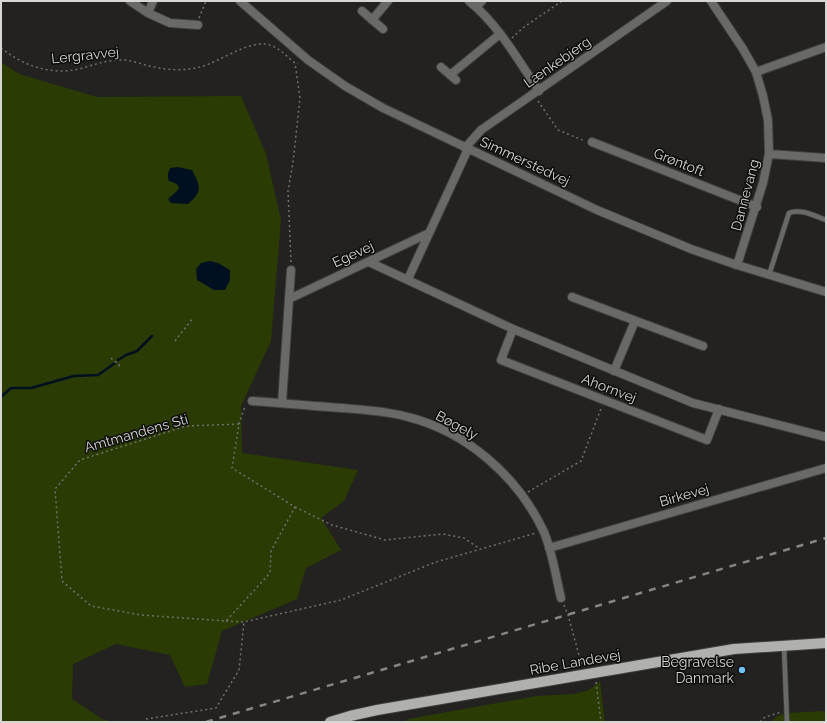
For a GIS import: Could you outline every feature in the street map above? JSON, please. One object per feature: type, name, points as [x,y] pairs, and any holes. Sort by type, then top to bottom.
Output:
[{"type":"main road","name":"Ribe Landevej","points":[[330,722],[376,710],[734,649],[826,643]]},
{"type":"street","points":[[130,1],[148,13],[170,23],[198,25]]},
{"type":"street","points":[[148,13],[153,1]]},
{"type":"street","name":"Simmerstedvej","points":[[240,1],[308,60],[344,86],[383,108],[598,210],[691,249],[737,265],[826,292]]},
{"type":"street","points":[[372,20],[388,1]]},
{"type":"street","points":[[469,1],[479,4],[507,44],[536,92]]},
{"type":"street","name":"Lænkebjerg","points":[[466,148],[481,130],[667,1]]},
{"type":"street","name":"Dannevang","points":[[711,1],[743,48],[756,72],[768,120],[769,154],[756,207],[737,265]]},
{"type":"street","points":[[362,11],[383,29]]},
{"type":"street","points":[[441,67],[453,78],[500,34]]},
{"type":"street","points":[[756,72],[826,47]]},
{"type":"street","name":"Grøntoft","points":[[592,142],[756,207]]},
{"type":"street","points":[[408,279],[466,148]]},
{"type":"street","points":[[769,154],[826,158]]},
{"type":"street","name":"Egevej","points":[[289,298],[429,233]]},
{"type":"street","name":"Ahornvej","points":[[369,262],[408,279],[513,330],[693,403],[826,437]]},
{"type":"street","points":[[282,403],[291,270]]},
{"type":"street","points":[[572,297],[703,346]]},
{"type":"street","name":"Ahornvej","points":[[614,371],[635,321]]},
{"type":"street","name":"Ahornvej","points":[[513,330],[501,360],[708,440],[720,409]]},
{"type":"street","name":"Bøgely","points":[[252,401],[385,412],[409,417],[438,427],[466,442],[493,462],[522,495],[544,531],[561,598]]},
{"type":"street","name":"Birkevej","points":[[549,548],[826,468]]},
{"type":"lane","points":[[769,275],[789,213],[793,211],[800,212],[826,220]]},
{"type":"lane","points":[[784,646],[788,722]]},
{"type":"path","points":[[198,25],[200,13],[206,1]]},
{"type":"path","points":[[507,44],[524,28],[562,1]]},
{"type":"path","name":"Lergravvej","points":[[1,48],[12,57],[28,65],[43,69],[64,70],[82,68],[106,61],[123,60],[163,69],[181,70],[202,66],[254,44],[274,46],[296,63]]},
{"type":"path","points":[[291,270],[288,191],[293,162],[300,98],[296,63],[308,60]]},
{"type":"path","points":[[536,92],[558,130],[583,141],[592,142]]},
{"type":"path","points":[[175,341],[193,318]]},
{"type":"path","points":[[112,358],[120,366]]},
{"type":"path","points":[[522,495],[581,461],[604,400]]},
{"type":"path","points":[[252,401],[246,406],[239,424],[232,468],[295,507],[332,524],[385,540],[443,534],[464,538],[480,549]]},
{"type":"path","name":"Amtmandens Sti","points":[[239,424],[186,426],[80,460],[55,489],[62,581],[92,606],[141,615],[244,622],[341,600],[436,562],[544,531]]},
{"type":"path","points":[[226,621],[270,573],[271,551],[295,507]]},
{"type":"path","points":[[561,598],[568,615],[584,674]]},
{"type":"path","points":[[146,720],[216,708],[239,670],[244,622]]},
{"type":"path","points":[[595,672],[601,722]]},
{"type":"path","points":[[760,722],[765,717],[787,711]]},
{"type":"green space","points":[[1,62],[19,74],[97,97],[241,96],[266,154],[281,220],[271,341],[241,406],[242,453],[358,470],[344,501],[321,518],[341,550],[306,568],[297,599],[222,631],[207,684],[185,687],[170,655],[116,644],[73,664],[72,699],[102,719],[112,722],[1,722]]},
{"type":"green space","points":[[600,681],[605,722],[405,722],[408,719],[537,696],[575,694],[589,690]]},
{"type":"green space","points":[[826,711],[826,722],[771,722],[777,716],[787,713]]},
{"type":"water","points":[[178,167],[192,170],[197,180],[199,188],[198,192],[193,200],[188,204],[171,203],[168,199],[179,188],[177,184],[169,181],[169,171],[170,168]]},
{"type":"water","points":[[210,261],[218,263],[230,270],[230,280],[225,290],[214,290],[197,280],[196,269],[201,263]]},
{"type":"waterway","points":[[118,360],[137,351],[152,336]]},
{"type":"waterway","points":[[1,397],[11,388],[31,388],[74,376],[98,375],[115,363]]},
{"type":"railway","points":[[206,722],[826,538]]},
{"type":"place","name":"Begravelse Danmark","points":[[742,670]]}]
